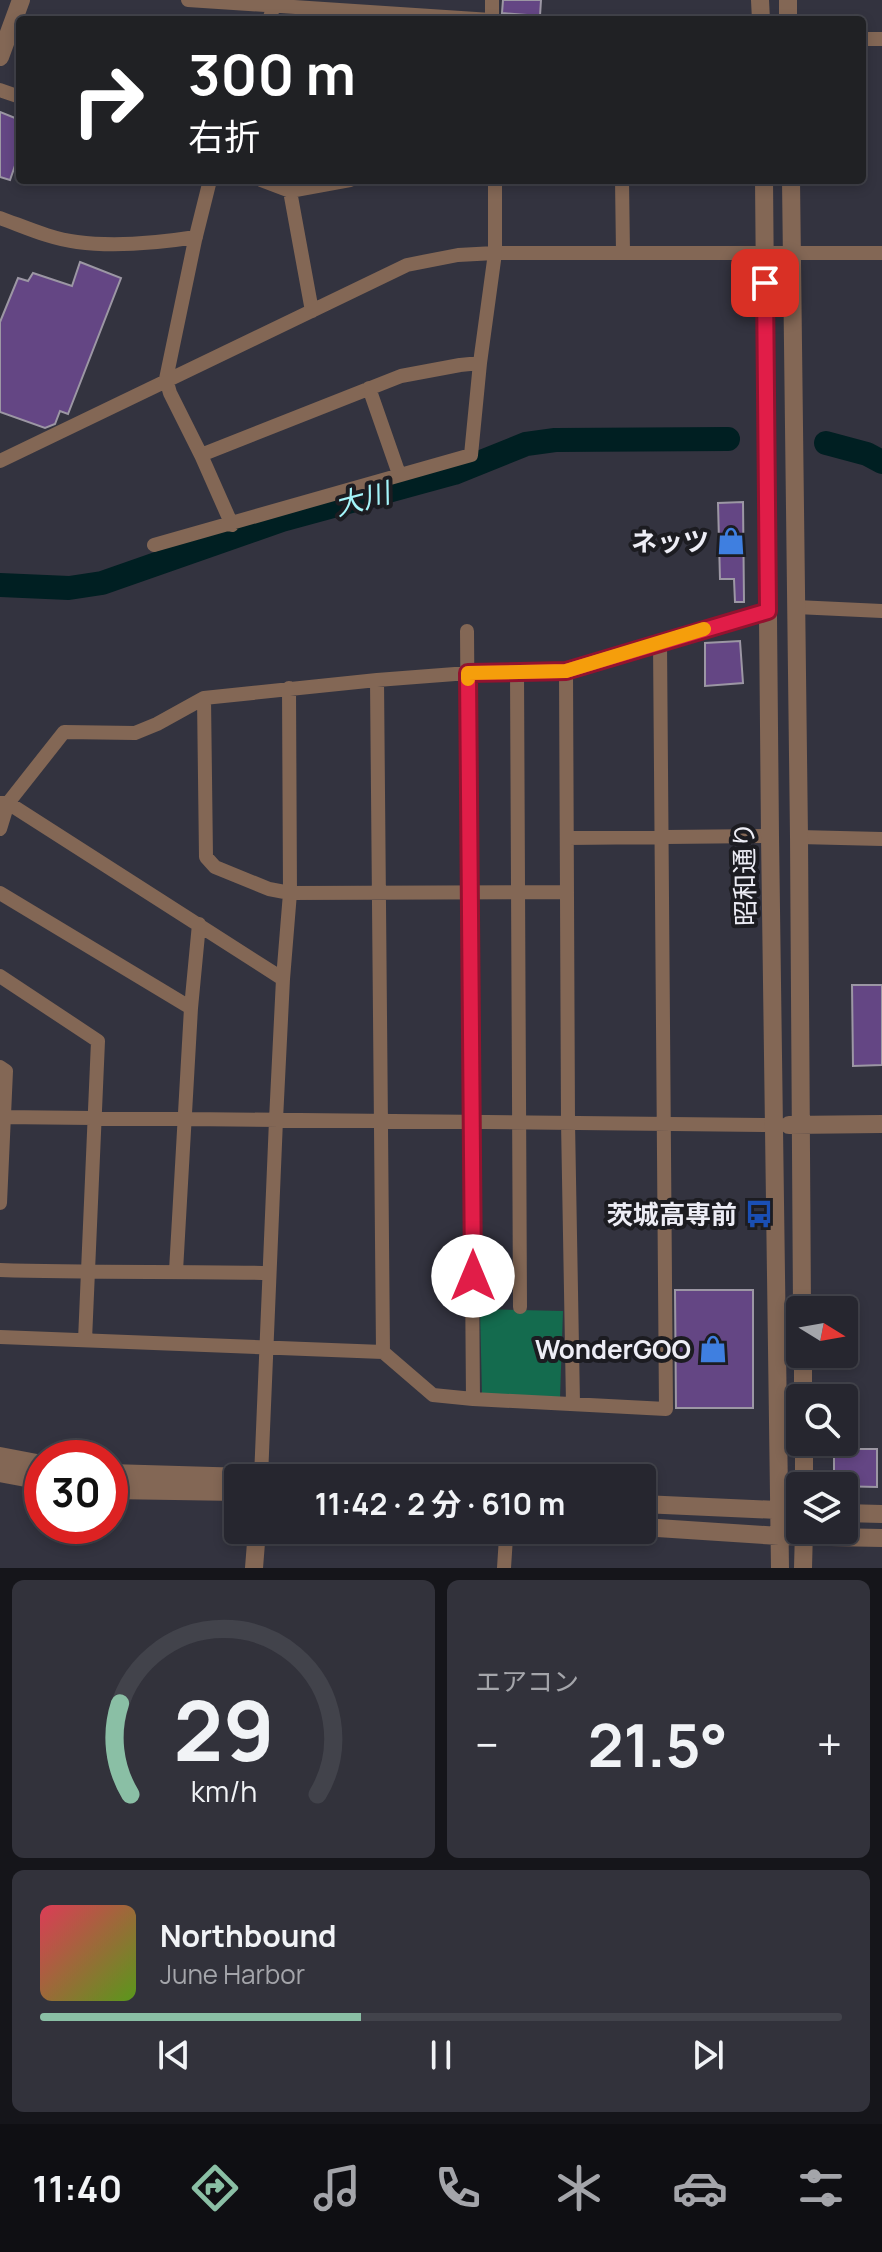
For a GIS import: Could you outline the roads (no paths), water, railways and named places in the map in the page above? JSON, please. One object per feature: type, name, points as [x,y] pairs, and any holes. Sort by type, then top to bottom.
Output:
[{"type":"street","points":[[0,57],[21,0]]},
{"type":"street","points":[[188,0],[275,2],[444,16]]},
{"type":"street","points":[[209,184],[166,379],[232,525]]},
{"type":"street","points":[[272,184],[290,191],[328,184]]},
{"type":"street","points":[[154,545],[471,455],[495,253],[495,184]]},
{"type":"street","points":[[622,184],[623,253]]},
{"type":"street","name":"昭和通り","points":[[764,184],[780,1568]]},
{"type":"street","points":[[791,184],[802,1296]]},
{"type":"street","points":[[290,191],[312,311]]},
{"type":"street","points":[[0,218],[77,242],[154,244],[196,237]]},
{"type":"street","points":[[0,461],[407,265],[458,255],[495,253],[882,253]]},
{"type":"street","points":[[201,455],[401,376],[480,363]]},
{"type":"street","points":[[369,388],[399,474]]},
{"type":"street","points":[[796,607],[882,611]]},
{"type":"street","points":[[0,829],[4,803],[64,732],[135,733],[204,698],[468,673],[566,671],[768,611]]},
{"type":"street","points":[[467,631],[473,1399]]},
{"type":"street","points":[[0,1337],[383,1352],[433,1395],[666,1409],[660,642]]},
{"type":"street","points":[[566,671],[573,1404]]},
{"type":"street","points":[[517,672],[520,1307]]},
{"type":"street","points":[[377,680],[383,1352]]},
{"type":"street","points":[[267,1464],[266,1347],[283,979],[290,893],[289,688]]},
{"type":"street","points":[[204,698],[206,857],[215,867],[269,889],[290,893],[567,892]]},
{"type":"street","points":[[4,803],[283,979]]},
{"type":"street","points":[[567,838],[770,836]]},
{"type":"street","points":[[799,837],[882,839]]},
{"type":"street","points":[[0,893],[191,1008]]},
{"type":"street","points":[[176,1271],[191,1008],[199,924]]},
{"type":"street","points":[[0,976],[98,1041],[85,1340]]},
{"type":"street","points":[[0,1067],[6,1071],[0,1203]]},
{"type":"street","points":[[2,1117],[882,1124]]},
{"type":"street","points":[[0,1270],[269,1273]]},
{"type":"street","points":[[0,1456],[24,1461]]},
{"type":"street","points":[[0,1473],[24,1478]]},
{"type":"street","points":[[128,1474],[224,1477]]},
{"type":"street","points":[[128,1490],[224,1492]]},
{"type":"street","points":[[656,1505],[786,1511]]},
{"type":"street","points":[[858,1513],[882,1514]]},
{"type":"street","points":[[656,1528],[786,1535]]},
{"type":"street","points":[[858,1536],[882,1538]]},
{"type":"street","points":[[254,1568],[256,1544]]},
{"type":"street","points":[[504,1568],[506,1544]]},
{"type":"street","points":[[803,1568],[804,1544]]},
{"type":"waterway","name":"大川","points":[[0,585],[69,588],[102,583],[282,520],[454,473],[526,444],[555,440],[728,439]]},
{"type":"waterway","name":"大川","points":[[826,443],[867,454],[882,462]]},
{"type":"place","name":"ネッツ","points":[[731,541]]},
{"type":"place","name":"茨城高専前","points":[[759,1214]]},
{"type":"place","name":"WonderGOO","points":[[713,1349]]}]
